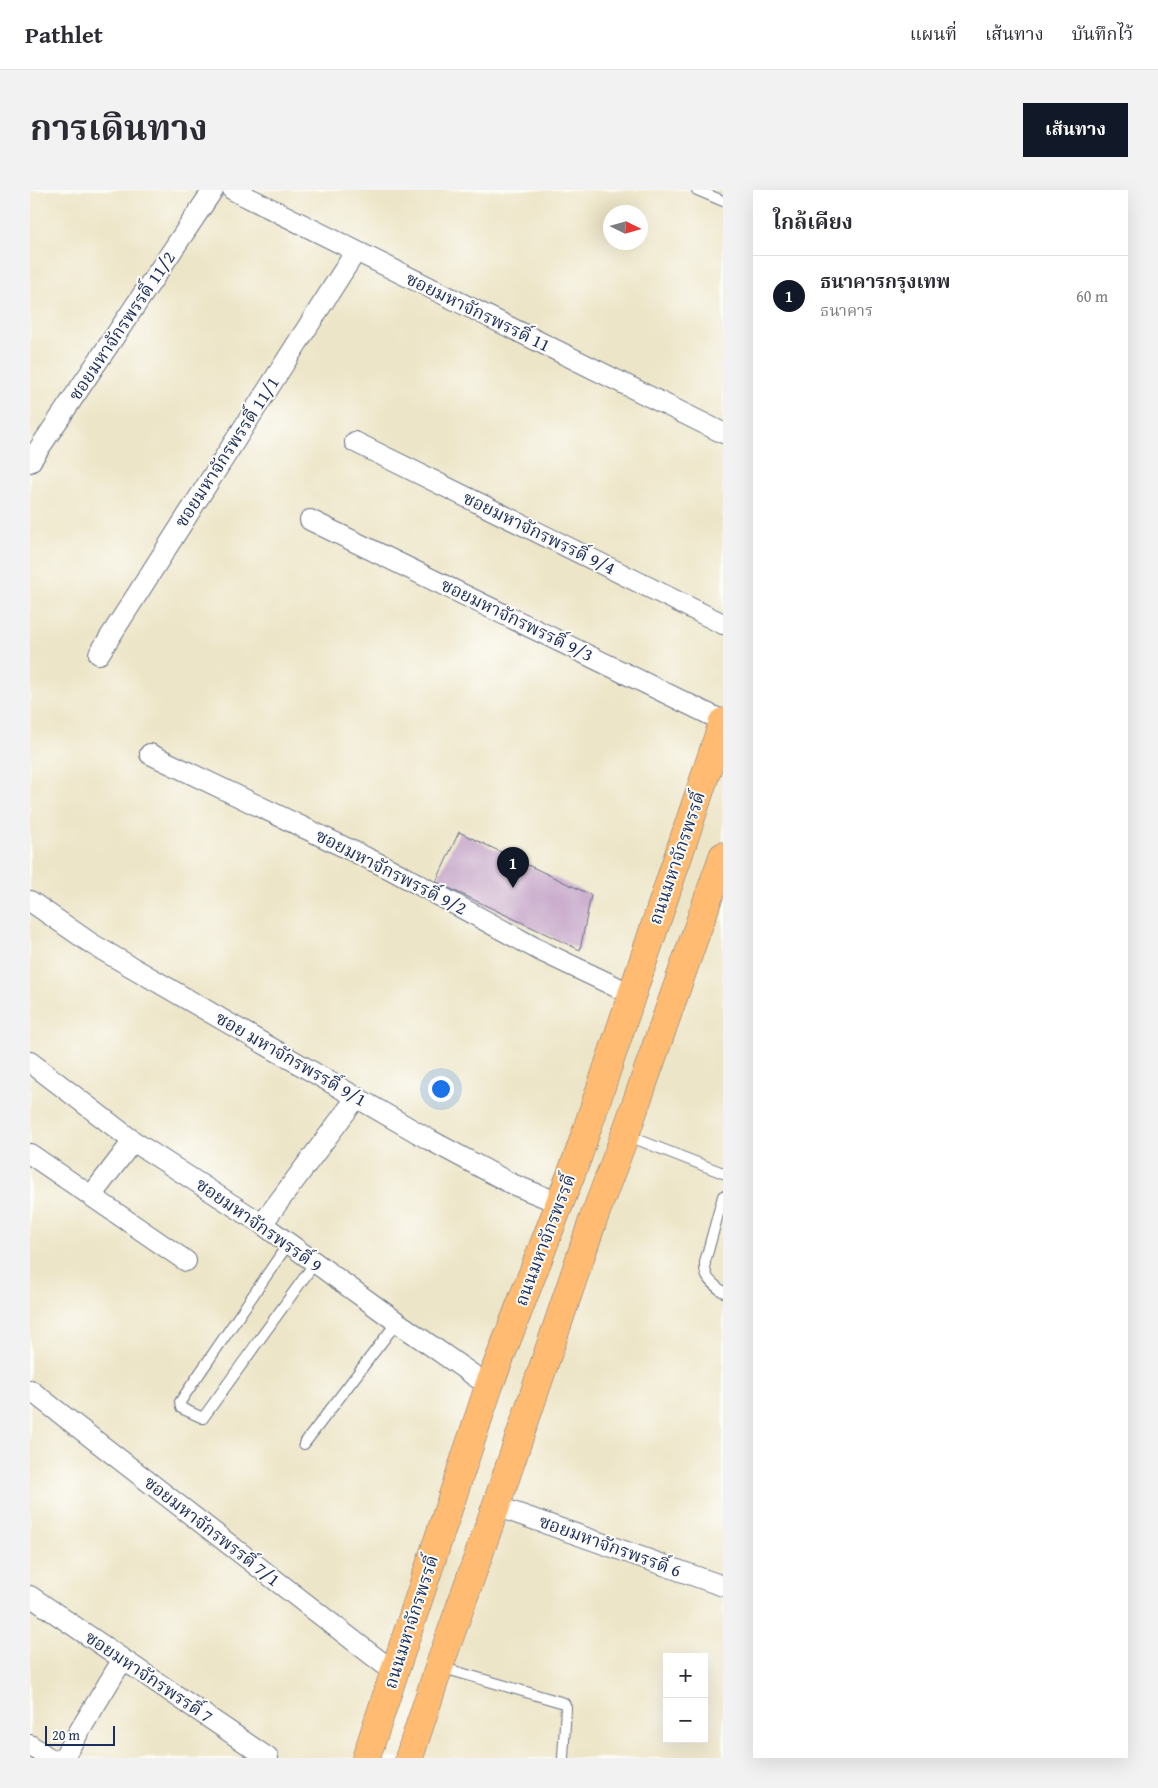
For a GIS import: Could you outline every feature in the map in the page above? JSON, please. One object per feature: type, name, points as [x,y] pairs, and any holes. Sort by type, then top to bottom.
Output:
[{"type":"main road","name":"ถนนมหาจักรพรรดิ์","points":[[366,1758],[489,1386],[578,1156],[723,721]]},
{"type":"main road","points":[[409,1758],[593,1220],[626,1135],[723,856]]},
{"type":"street","name":"ซอยมหาจักรพรรดิ์ 11/2","points":[[30,462],[213,190]]},
{"type":"street","name":"ซอยมหาจักรพรรดิ์ 11","points":[[233,190],[723,433]]},
{"type":"street","name":"ซอยมหาจักรพรรดิ์ 11/1","points":[[99,654],[356,251]]},
{"type":"street","name":"ซอยมหาจักรพรรดิ์ 9/4","points":[[355,442],[723,624]]},
{"type":"street","name":"ซอยมหาจักรพรรดิ์ 9/3","points":[[310,520],[723,721]]},
{"type":"street","name":"ซอยมหาจักรพรรดิ์ 9/2","points":[[150,754],[390,869],[541,951],[631,994]]},
{"type":"street","name":"ซอย มหาจักรพรรดิ์ 9/1","points":[[30,901],[92,944],[357,1098],[512,1184],[559,1203]]},
{"type":"street","name":"ซอยมหาจักรพรรดิ์ 9","points":[[30,1062],[133,1141],[262,1224],[314,1264],[489,1386]]},
{"type":"street","points":[[262,1224],[357,1098]]},
{"type":"street","points":[[90,1196],[133,1141]]},
{"type":"street","points":[[30,1154],[186,1262]]},
{"type":"street","name":"ซอยมหาจักรพรรดิ์ 7/1","points":[[30,1390],[394,1672]]},
{"type":"street","name":"ซอยมหาจักรพรรดิ์ 6","points":[[496,1506],[723,1586]]},
{"type":"street","name":"ซอยมหาจักรพรรดิ์ 7","points":[[30,1596],[268,1758]]},
{"type":"street","points":[[63,1758],[123,1660]]},
{"type":"street","points":[[30,1745],[49,1758]]},
{"type":"lane","points":[[697,190],[723,201]]},
{"type":"lane","points":[[626,1135],[723,1173]]},
{"type":"lane","points":[[723,1196],[705,1262],[705,1271],[708,1279],[723,1292]]},
{"type":"lane","points":[[288,1244],[180,1402],[181,1408],[203,1418],[314,1264]]},
{"type":"lane","points":[[304,1444],[397,1322]]},
{"type":"lane","points":[[439,1666],[564,1703],[566,1706],[563,1758]]},
{"type":"building","points":[[459,832],[591,895],[580,950],[436,882]]},
{"type":"place","name":"ธนาคารกรุงเทพ","points":[[513,888]]}]
